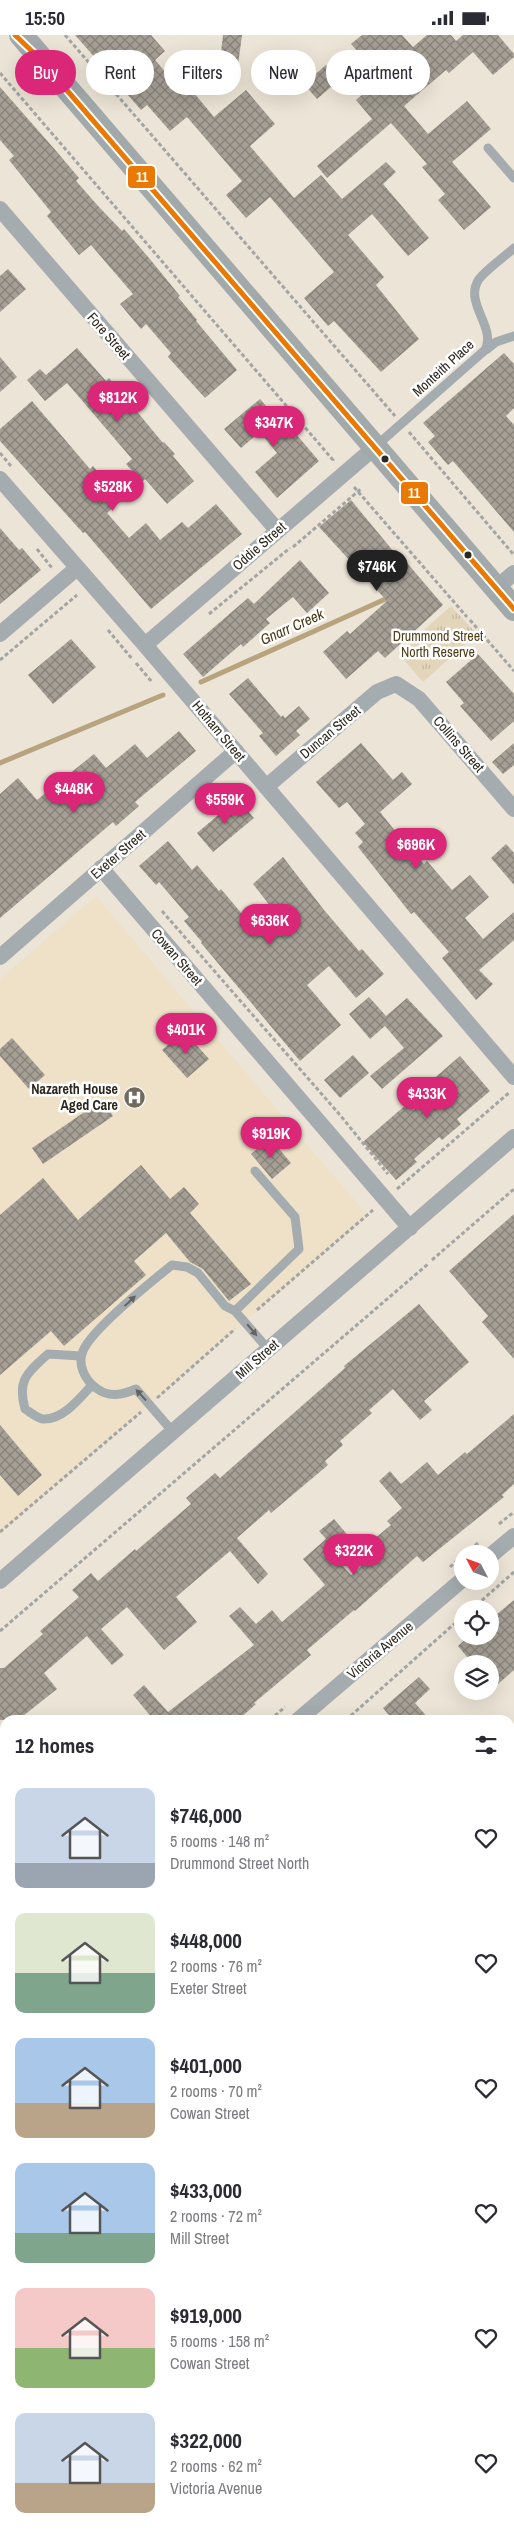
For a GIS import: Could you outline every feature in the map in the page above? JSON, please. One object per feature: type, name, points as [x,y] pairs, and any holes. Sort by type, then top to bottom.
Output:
[{"type":"main road","points":[[14,35],[30,50]]},
{"type":"main road","points":[[21,35],[33,50]]},
{"type":"main road","points":[[71,95],[374,448],[505,581],[514,609]]},
{"type":"street","name":"Fore Street","points":[[0,209],[277,530]]},
{"type":"street","name":"Oddie Street","points":[[145,645],[374,448]]},
{"type":"street","name":"Hotham Street","points":[[0,479],[145,645],[514,1077]]},
{"type":"street","points":[[0,634],[77,568]]},
{"type":"street","name":"Duncan Street","points":[[266,787],[377,693],[388,685],[399,685]]},
{"type":"street","name":"Collins Street","points":[[399,685],[419,699],[514,809]]},
{"type":"street","name":"Exeter Street","points":[[0,957],[236,751]]},
{"type":"street","name":"Cowan Street","points":[[101,868],[410,1228]]},
{"type":"street","name":"Mill Street","points":[[0,1581],[514,1137]]},
{"type":"street","points":[[499,1548],[514,1536]]},
{"type":"street","name":"Victoria Avenue","points":[[304,1715],[454,1587]]},
{"type":"lane","points":[[488,148],[514,178]]},
{"type":"lane","name":"Monteith Place","points":[[374,448],[485,349],[488,339],[476,301],[476,286],[482,276],[514,248]]},
{"type":"lane","points":[[479,356],[496,342],[514,335]]},
{"type":"lane","points":[[234,1311],[299,1249],[295,1217],[255,1171]]},
{"type":"lane","points":[[173,1432],[136,1389],[127,1393],[108,1395],[92,1385],[84,1375],[81,1356],[83,1349],[102,1328],[172,1265],[187,1267],[198,1273],[225,1306],[234,1311],[244,1321],[268,1349]]},
{"type":"lane","points":[[81,1356],[48,1354],[26,1373],[20,1392],[25,1409],[42,1419],[56,1417],[74,1404],[92,1385]]},
{"type":"path","points":[[65,35],[514,555]]},
{"type":"path","points":[[0,73],[333,461]]},
{"type":"path","points":[[353,486],[514,671]]},
{"type":"path","points":[[206,617],[362,488]]},
{"type":"path","points":[[0,660],[77,595]]},
{"type":"path","points":[[156,905],[334,1108],[399,1188]]},
{"type":"path","points":[[0,1532],[514,1089]]},
{"type":"path","points":[[432,1260],[514,1189]]},
{"type":"path","points":[[0,1631],[428,1264]]},
{"type":"path","points":[[482,1600],[514,1572]]},
{"type":"path","points":[[352,1715],[454,1624]]},
{"type":"shaded area","name":"Nazareth House Aged Care","points":[[96,896],[368,1216],[0,1534],[0,979]]},
{"type":"green space","name":"Drummond Street North Reserve","points":[[451,606],[477,634],[423,682],[398,653]]},
{"type":"building","points":[[75,35],[151,35],[164,50],[155,60],[164,70],[164,95],[196,95],[214,117],[246,90],[275,124],[250,146],[294,198],[321,175],[342,199],[386,162],[396,172],[383,184],[429,238],[408,256],[372,214],[348,235],[384,277],[376,285],[419,339],[381,372],[334,321],[328,326],[304,298],[334,272],[270,197],[246,218],[226,195],[242,181],[187,117],[170,131],[147,105],[141,110],[128,95],[154,95],[154,50],[88,50]]},
{"type":"building","points":[[223,35],[242,35],[240,50],[221,50]]},
{"type":"building","points":[[362,35],[402,35],[413,47],[427,35],[451,35],[456,41],[463,35],[498,35],[514,54],[514,57],[493,75],[473,52],[449,73],[446,70],[430,84],[430,50],[356,50],[351,44]]},
{"type":"building","points":[[326,65],[326,91],[317,99],[314,95],[316,95],[316,74]]},
{"type":"building","points":[[0,87],[79,178],[76,181],[122,231],[124,229],[149,258],[180,296],[178,297],[196,321],[237,370],[205,398],[168,357],[171,353],[146,324],[141,329],[120,304],[133,294],[91,245],[79,255],[47,216],[51,212],[9,160],[14,156],[0,140]]},
{"type":"building","points":[[362,95],[417,95],[404,106],[428,134],[467,101],[491,129],[452,162],[491,207],[464,230],[438,200],[445,194],[422,167],[427,164],[391,123],[327,178],[317,166],[372,119],[356,100]]},
{"type":"building","points":[[8,269],[26,289],[0,312],[0,276]]},
{"type":"building","points":[[77,348],[106,381],[109,378],[163,443],[175,454],[173,456],[194,481],[167,504],[145,479],[142,482],[126,464],[132,459],[67,383],[45,401],[27,380],[40,369],[46,375]]},
{"type":"building","points":[[504,353],[514,364],[514,408],[506,416],[514,425],[514,532],[453,461],[448,465],[428,442],[435,436],[423,423]]},
{"type":"building","points":[[0,357],[17,377],[0,392]]},
{"type":"building","points":[[260,399],[293,437],[296,434],[319,461],[277,498],[255,472],[277,453],[260,432],[241,448],[224,429]]},
{"type":"building","points":[[32,401],[90,469],[93,466],[122,500],[107,513],[129,538],[146,523],[160,540],[182,522],[188,528],[216,504],[242,534],[151,609],[85,532],[83,533],[0,441],[0,429]]},
{"type":"building","points":[[351,500],[394,552],[396,550],[443,605],[385,658],[378,651],[346,679],[323,652],[347,631],[350,634],[387,601],[319,527]]},
{"type":"building","points":[[0,528],[19,550],[22,548],[41,570],[0,604]]},
{"type":"building","points":[[300,560],[329,593],[307,613],[293,597],[266,619],[270,623],[243,647],[241,644],[203,677],[183,654],[248,598],[254,604]]},
{"type":"building","points":[[71,639],[96,667],[53,704],[28,675]]},
{"type":"building","points":[[478,654],[514,694],[514,721],[491,741],[460,706],[464,703],[446,682]]},
{"type":"building","points":[[248,678],[281,717],[283,715],[285,718],[299,706],[310,719],[296,731],[300,735],[276,756],[259,736],[263,733],[229,694]]},
{"type":"building","points":[[179,731],[196,751],[135,802],[139,806],[116,826],[113,822],[0,918],[0,794],[18,778],[37,800],[94,754],[106,768],[135,744],[147,758]]},
{"type":"building","points":[[361,743],[393,780],[402,772],[412,784],[380,812],[400,837],[424,864],[427,861],[452,890],[470,875],[489,897],[465,918],[483,939],[514,912],[514,940],[479,970],[493,984],[476,1000],[442,958],[449,952],[414,912],[411,914],[358,847],[363,842],[355,833],[365,824],[347,802],[339,808],[316,782]]},
{"type":"building","points":[[514,743],[514,765],[503,774],[492,762]]},
{"type":"building","points":[[237,799],[254,818],[213,852],[197,833]]},
{"type":"building","points":[[168,841],[192,870],[197,865],[219,891],[221,889],[258,933],[278,916],[253,884],[283,857],[359,951],[362,949],[384,974],[356,998],[329,966],[307,985],[341,1025],[300,1061],[184,921],[189,917],[159,882],[156,885],[139,866]]},
{"type":"building","points":[[506,844],[514,853],[514,885],[491,858]]},
{"type":"building","points":[[369,997],[386,1016],[407,998],[443,1036],[382,1089],[370,1076],[404,1048],[385,1026],[370,1039],[349,1014]]},
{"type":"building","points":[[184,1031],[209,1059],[187,1078],[162,1050]]},
{"type":"building","points":[[12,1038],[45,1075],[29,1089],[0,1056],[0,1049]]},
{"type":"building","points":[[353,1055],[369,1073],[340,1098],[324,1080]]},
{"type":"building","points":[[460,1056],[490,1091],[457,1119],[461,1124],[442,1140],[439,1137],[414,1159],[417,1162],[396,1180],[363,1142],[408,1103],[414,1110],[438,1090],[431,1081]]},
{"type":"building","points":[[102,1100],[113,1116],[43,1164],[32,1148]]},
{"type":"building","points":[[270,1138],[291,1163],[272,1179],[251,1154]]},
{"type":"building","points":[[141,1165],[170,1199],[184,1187],[199,1204],[190,1213],[251,1284],[229,1301],[203,1269],[190,1262],[166,1233],[134,1261],[146,1275],[64,1346],[51,1331],[0,1375],[0,1215],[43,1178],[78,1220]]},
{"type":"building","points":[[514,1214],[514,1359],[482,1322],[488,1316],[449,1271]]},
{"type":"building","points":[[419,1304],[469,1362],[424,1401],[432,1410],[420,1420],[393,1389],[369,1410],[372,1413],[340,1441],[343,1445],[325,1461],[328,1465],[271,1513],[269,1510],[237,1538],[268,1574],[258,1584],[230,1551],[176,1597],[197,1622],[164,1650],[127,1607],[101,1629],[124,1655],[112,1665],[87,1636],[44,1673],[57,1689],[24,1715],[0,1715],[0,1668],[4,1668],[43,1634],[40,1631],[79,1597],[72,1590],[91,1573],[98,1581],[135,1549],[136,1551],[191,1504],[186,1498],[215,1473],[220,1478],[345,1368],[344,1366]]},
{"type":"building","points":[[514,1414],[514,1484],[502,1495],[504,1497],[423,1562],[417,1556],[355,1611],[307,1650],[311,1655],[254,1703],[256,1704],[244,1715],[150,1715],[133,1695],[144,1685],[168,1712],[254,1645],[229,1616],[240,1607],[256,1624],[272,1610],[282,1622],[325,1585],[303,1559],[326,1539],[319,1531],[334,1519],[351,1539],[333,1555],[351,1575],[371,1558],[363,1548],[391,1525],[387,1521],[402,1508],[379,1481],[390,1471],[401,1484],[427,1462],[438,1475],[465,1452],[467,1454]]},
{"type":"building","points":[[0,1425],[42,1475],[18,1496],[0,1475]]},
{"type":"building","points":[[514,1600],[514,1670],[499,1683],[499,1655],[466,1655],[458,1646],[499,1645],[499,1612]]},
{"type":"building","points":[[419,1677],[430,1689],[415,1703],[426,1715],[389,1715],[383,1708]]},
{"type":"waterway","name":"Gnarr Creek","points":[[201,682],[390,597]]},
{"type":"waterway","name":"Gnarr Creek","points":[[0,763],[163,695]]},
{"type":"transit line","name":"11","points":[[15,35],[40,59],[514,609]]},
{"type":"place","name":"Nazareth House Aged Care","points":[[134,1097]]}]
